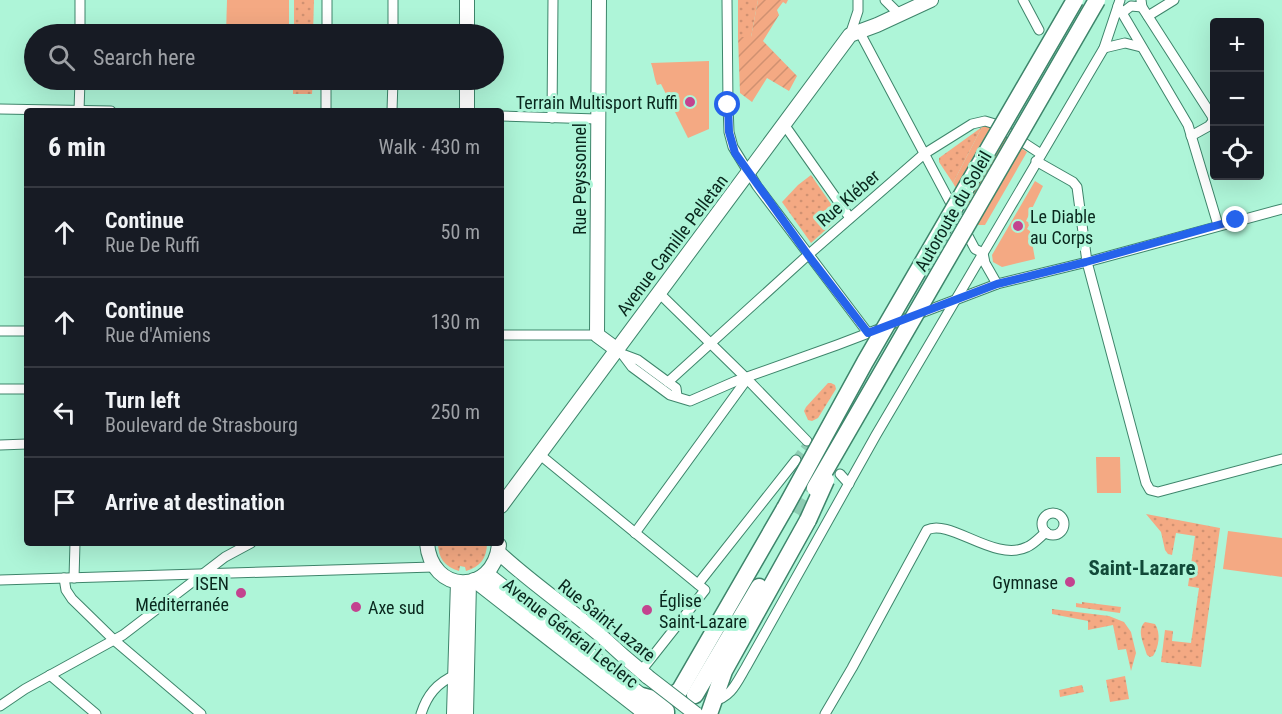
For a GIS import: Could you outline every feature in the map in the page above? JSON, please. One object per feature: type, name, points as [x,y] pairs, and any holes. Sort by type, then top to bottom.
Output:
[{"type":"highway","name":"Autoroute du Soleil","points":[[799,515],[848,394],[1075,0]]},
{"type":"highway","name":"Autoroute du Soleil","points":[[843,441],[1097,0]]},
{"type":"highway","points":[[815,488],[843,441]]},
{"type":"highway","points":[[644,709],[653,700],[688,692],[843,441]]},
{"type":"highway","points":[[721,670],[799,515]]},
{"type":"highway","points":[[711,708],[724,671],[799,515]]},
{"type":"street","points":[[80,0],[80,24]]},
{"type":"street","points":[[327,0],[327,24]]},
{"type":"street","points":[[393,0],[393,24]]},
{"type":"street","points":[[467,24],[468,0]]},
{"type":"street","points":[[552,118],[553,0]]},
{"type":"street","name":"Rue Peyssonnel","points":[[597,335],[598,0]]},
{"type":"street","points":[[727,0],[729,132],[735,153],[808,255],[868,333]]},
{"type":"street","name":"Avenue Camille Pelletan","points":[[504,502],[619,352],[658,293],[751,175],[783,126],[854,33],[858,0]]},
{"type":"street","points":[[886,0],[900,15]]},
{"type":"street","points":[[931,0],[854,33],[924,154],[975,249],[983,253]]},
{"type":"street","points":[[1023,0],[1039,30]]},
{"type":"street","points":[[1148,16],[1174,0]]},
{"type":"street","points":[[1120,6],[1142,3],[1212,116],[1213,121],[1209,126],[1191,136]]},
{"type":"street","points":[[1120,6],[1188,125],[1218,225]]},
{"type":"street","points":[[711,708],[732,690],[954,301],[1104,48],[1120,6]]},
{"type":"street","points":[[1104,48],[1123,44],[1141,46]]},
{"type":"street","points":[[79,108],[80,90]]},
{"type":"street","points":[[326,90],[326,108]]},
{"type":"street","points":[[392,108],[393,90]]},
{"type":"street","points":[[466,108],[467,90]]},
{"type":"street","points":[[0,109],[24,110]]},
{"type":"street","points":[[504,116],[597,119]]},
{"type":"street","name":"Rue Kléber","points":[[668,382],[924,154],[972,124],[985,121],[995,124],[1038,158]]},
{"type":"street","points":[[783,126],[850,218]]},
{"type":"street","points":[[1038,158],[1076,184],[1086,262],[1146,483],[1150,490],[1158,492],[1282,459]]},
{"type":"street","points":[[504,334],[597,335],[619,352],[632,367],[670,395],[690,401],[997,284],[1282,209]]},
{"type":"street","points":[[983,253],[985,263],[997,284]]},
{"type":"street","points":[[658,293],[747,378],[807,441]]},
{"type":"street","points":[[0,331],[24,331]]},
{"type":"street","points":[[619,352],[638,360],[668,382],[676,388],[681,398]]},
{"type":"street","points":[[635,532],[747,378]]},
{"type":"street","points":[[0,389],[24,389]]},
{"type":"street","points":[[0,445],[24,444]]},
{"type":"street","points":[[539,454],[705,590],[644,674]]},
{"type":"street","points":[[698,584],[796,460]]},
{"type":"street","points":[[840,474],[849,484]]},
{"type":"street","points":[[825,714],[927,530],[939,527],[999,549],[1012,551],[1027,547],[1046,532]]},
{"type":"street","points":[[75,546],[75,578]]},
{"type":"street","points":[[0,705],[114,640],[225,557],[245,546]]},
{"type":"street","points":[[0,580],[433,567],[427,546]]},
{"type":"street","points":[[467,581],[487,574],[494,566],[499,547]]},
{"type":"street","name":"Rue Saint-Lazare","points":[[499,547],[524,576],[696,714]]},
{"type":"street","name":"Avenue Général Leclerc","points":[[433,567],[448,579],[467,581],[644,709],[666,713]]},
{"type":"street","name":"Avenue Général Leclerc","points":[[487,574],[644,709]]},
{"type":"street","points":[[64,578],[66,590],[72,599],[114,640],[201,714]]},
{"type":"street","points":[[454,714],[455,675],[467,581]]},
{"type":"street","points":[[466,714],[467,581]]},
{"type":"street","points":[[51,675],[96,714]]},
{"type":"street","points":[[421,714],[434,688],[455,675]]},
{"type":"shaded area","points":[[227,0],[289,0],[289,24],[226,24]]},
{"type":"shaded area","points":[[294,0],[314,0],[313,24],[294,24]]},
{"type":"shaded area","points":[[738,0],[758,0],[751,37],[738,37]]},
{"type":"shaded area","points":[[758,0],[788,0],[786,4],[783,2],[777,10],[779,15],[763,41],[797,76],[789,91],[767,78],[752,102],[740,93],[738,37],[751,37]]},
{"type":"shaded area","name":"Terrain Multisport Ruffi","points":[[709,61],[709,129],[688,138],[661,84],[657,85],[651,63]]},
{"type":"shaded area","points":[[293,90],[312,90],[312,94],[293,94]]},
{"type":"shaded area","points":[[987,125],[1027,152],[985,225],[977,225],[953,183],[982,127]]},
{"type":"shaded area","points":[[982,127],[953,183],[939,162],[939,158]]},
{"type":"shaded area","points":[[811,175],[840,217],[811,243],[782,202]]},
{"type":"shaded area","name":"Le Diable au Corps","points":[[1035,181],[1043,186],[1026,221],[1030,223],[1027,229],[1030,231],[1035,259],[1002,267],[993,262],[992,255]]},
{"type":"shaded area","points":[[828,383],[835,385],[836,389],[818,418],[808,420],[804,411],[806,407]]},
{"type":"shaded area","points":[[1096,457],[1120,457],[1121,493],[1097,493]]},
{"type":"shaded area","points":[[1146,514],[1220,528],[1201,667],[1161,662],[1165,630],[1173,631],[1172,641],[1191,643],[1199,588],[1188,586],[1195,536],[1176,533],[1172,555],[1168,554],[1161,532]]},
{"type":"shaded area","points":[[1228,531],[1282,538],[1282,577],[1223,569]]},
{"type":"shaded area","points":[[438,546],[487,546],[486,553],[479,564],[466,571],[465,567],[460,566],[459,571],[450,567],[439,553]]},
{"type":"shaded area","points":[[1082,602],[1121,607],[1120,613],[1076,607],[1076,603],[1082,604]]},
{"type":"shaded area","points":[[1052,609],[1109,616],[1124,622],[1131,632],[1136,653],[1131,671],[1126,649],[1118,650],[1113,625],[1088,630],[1088,621],[1052,614]]},
{"type":"shaded area","points":[[1145,622],[1155,624],[1158,632],[1157,648],[1150,657],[1147,655],[1141,637],[1142,625]]},
{"type":"shaded area","points":[[1125,676],[1129,699],[1110,702],[1106,680]]},
{"type":"shaded area","points":[[1082,685],[1084,692],[1060,697],[1059,690]]},
{"type":"tunnel","points":[[796,460],[809,443]]},
{"type":"tunnel","points":[[799,515],[815,488]]},
{"type":"place","name":"Terrain Multisport Ruffi","points":[[690,102]]},
{"type":"place","name":"Le Diable au Corps","points":[[1018,226]]},
{"type":"place","name":"Gymnase","points":[[1070,582]]},
{"type":"place","name":"ISEN Méditerranée","points":[[241,593]]},
{"type":"place","name":"Axe sud","points":[[356,607]]},
{"type":"place","name":"Église Saint-Lazare","points":[[647,610]]},
{"type":"district","name":"Saint-Lazare","points":[[1142,568]]},
{"type":"route","points":[[728,105],[729,132],[735,153],[750,172],[757,186],[868,333],[997,284],[1170,240],[1236,220]]}]
